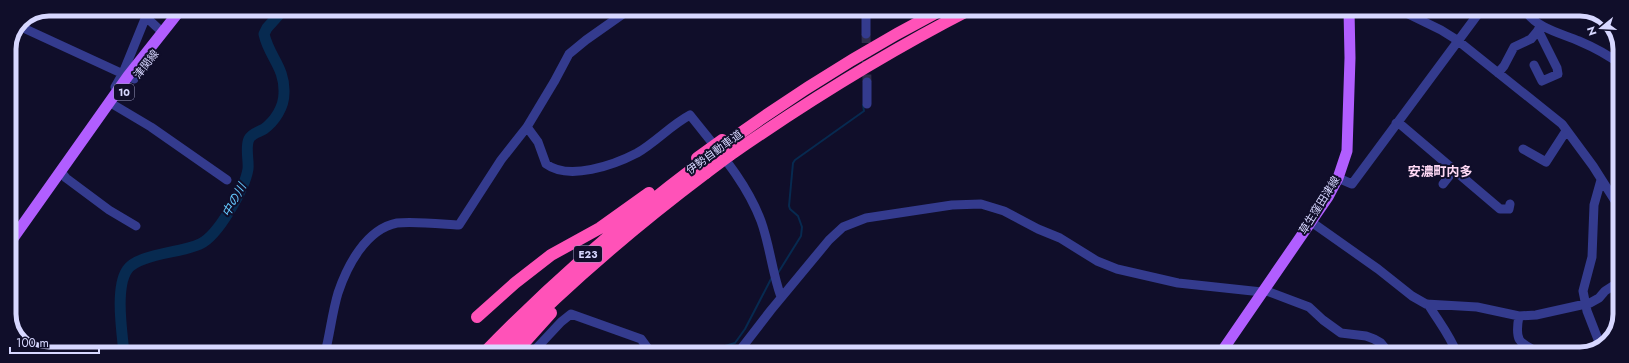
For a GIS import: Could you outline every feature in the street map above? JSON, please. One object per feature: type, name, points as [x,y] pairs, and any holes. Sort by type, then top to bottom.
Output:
[{"type":"highway","name":"伊勢自動車道","points":[[490,347],[545,293],[592,250],[650,202],[725,147],[766,114],[868,50],[932,16]]},
{"type":"highway","name":"伊勢自動車道","points":[[725,147],[783,118],[862,68],[959,16]]},
{"type":"highway","points":[[477,317],[515,283],[551,255],[600,228],[668,180],[701,165],[725,147]]},
{"type":"highway","name":"伊勢自動車道","points":[[506,347],[552,302],[667,203],[701,165]]},
{"type":"highway","points":[[520,347],[616,246]]},
{"type":"main road","name":"津関線","points":[[16,234],[60,173],[91,126],[175,16]]},
{"type":"main road","name":"津関線","points":[[60,173],[114,105],[128,76],[183,16]]},
{"type":"main road","name":"草生窪田津線","points":[[1225,347],[1310,221],[1328,197],[1338,178],[1347,151],[1350,81],[1348,16]]},
{"type":"street","points":[[24,28],[128,76],[146,16]]},
{"type":"street","points":[[149,16],[162,32]]},
{"type":"street","points":[[326,347],[338,293],[354,259],[361,248],[380,230],[396,224],[459,225],[501,160],[527,127],[569,54],[620,16]]},
{"type":"street","points":[[866,16],[866,34]]},
{"type":"street","points":[[1412,16],[1441,30],[1457,40],[1562,124],[1613,198]]},
{"type":"street","points":[[1338,178],[1352,184],[1476,16]]},
{"type":"street","points":[[1529,16],[1540,28],[1557,68],[1558,74],[1542,81],[1534,65]]},
{"type":"street","points":[[1498,73],[1504,66],[1514,47],[1531,39],[1540,28]]},
{"type":"street","points":[[1540,28],[1596,49],[1613,59]]},
{"type":"street","points":[[867,82],[867,104]]},
{"type":"street","points":[[114,105],[151,127],[227,180]]},
{"type":"street","points":[[527,127],[538,142],[546,164],[558,171],[572,171],[603,167],[636,153],[690,115],[741,182],[750,197],[763,227],[781,297]]},
{"type":"street","points":[[1396,123],[1400,124],[1500,209],[1509,209],[1510,204]]},
{"type":"street","points":[[1523,148],[1546,162],[1566,131]]},
{"type":"street","points":[[1443,184],[1454,170]]},
{"type":"street","points":[[60,173],[109,210],[136,226]]},
{"type":"street","points":[[1599,341],[1585,304],[1583,291],[1592,258],[1594,205],[1601,180]]},
{"type":"street","points":[[742,347],[781,297],[829,240],[848,224],[866,218],[970,203],[981,204],[1004,211],[1038,229],[1060,238],[1097,261],[1117,269],[1178,283],[1263,291],[1309,307],[1323,320],[1342,333],[1366,336],[1381,343],[1384,347]]},
{"type":"street","points":[[1310,221],[1378,268],[1412,296],[1428,304],[1477,307],[1519,316],[1536,315],[1585,304],[1600,298],[1605,291],[1613,286]]},
{"type":"street","points":[[1428,304],[1447,331],[1455,347]]},
{"type":"street","points":[[538,347],[561,322],[571,314],[641,339],[647,347]]},
{"type":"street","points":[[1519,316],[1516,329],[1519,340],[1529,347]]},
{"type":"waterway","name":"中の川","points":[[123,347],[120,299],[123,278],[127,270],[140,260],[200,244],[215,232],[230,211],[242,188],[248,169],[247,146],[250,137],[268,126],[281,108],[284,98],[284,84],[264,34],[267,28],[278,16]]},
{"type":"waterway","points":[[778,273],[801,236],[802,227],[798,216],[790,209],[789,206],[793,163],[795,160],[864,111],[863,105]]},
{"type":"waterway","points":[[724,347],[735,343],[745,329],[771,279]]},
{"type":"tunnel","points":[[866,34],[867,82]]},
{"type":"district","name":"安濃町内多","points":[[1440,171]]}]
